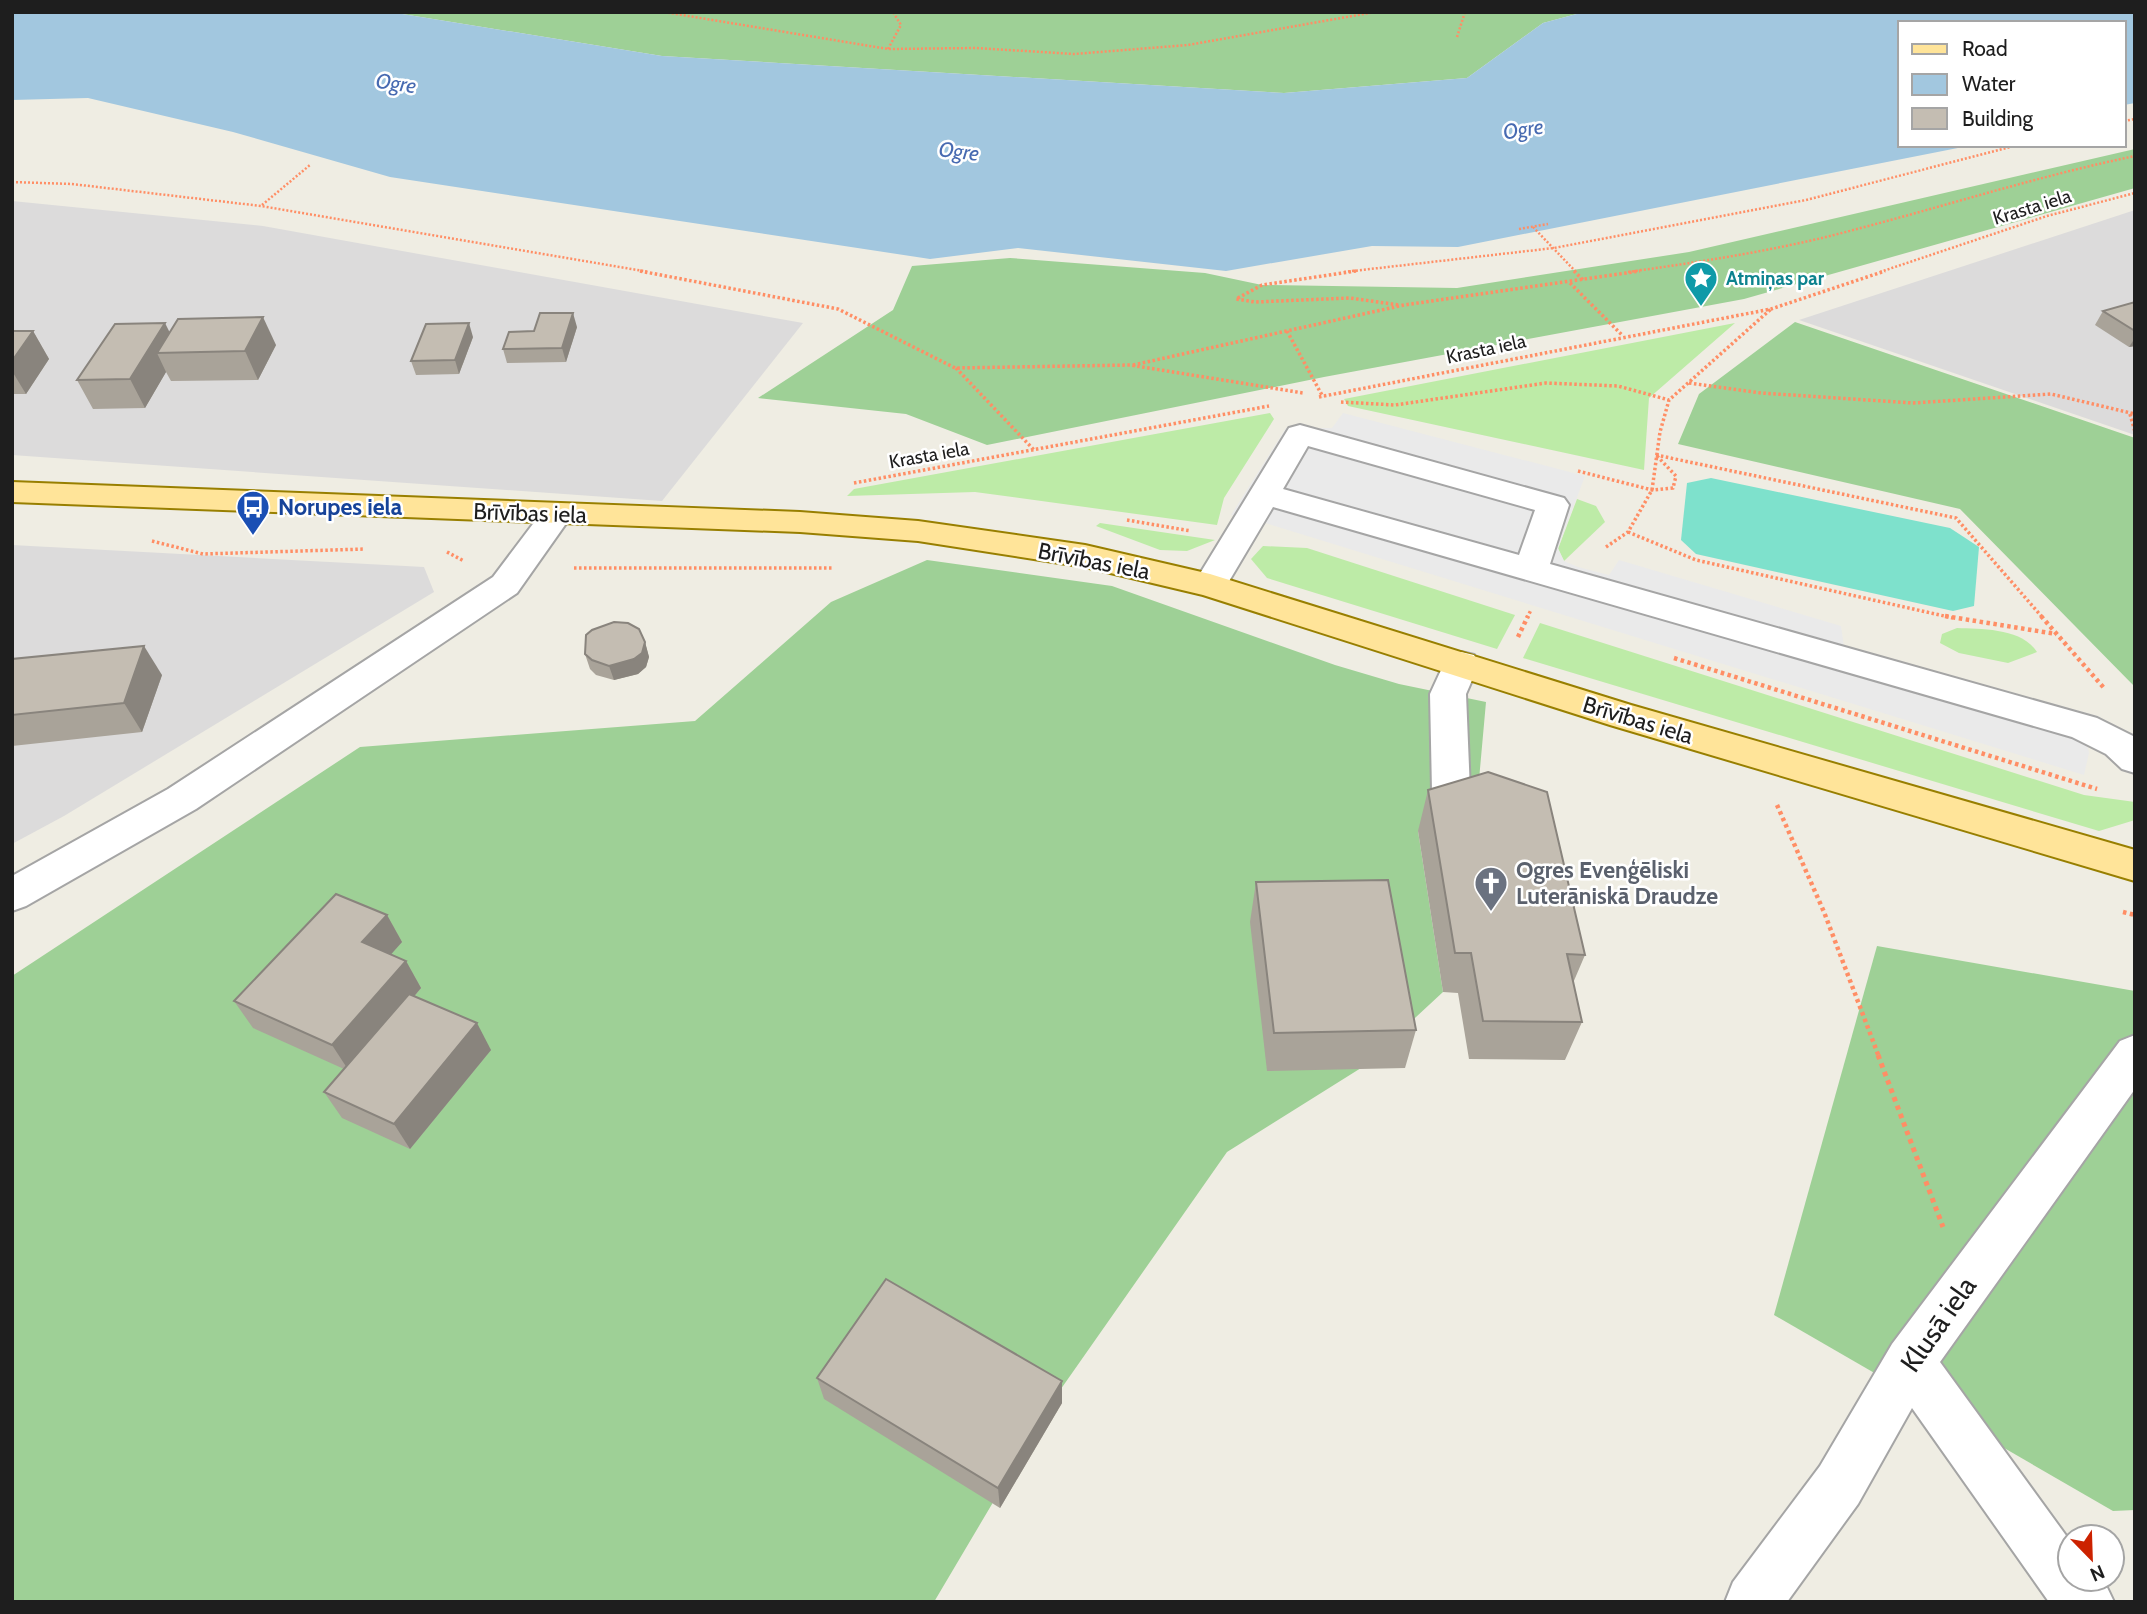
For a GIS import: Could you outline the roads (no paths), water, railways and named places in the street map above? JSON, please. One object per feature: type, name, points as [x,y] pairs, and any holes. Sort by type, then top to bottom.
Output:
[{"type":"main road","name":"Brīvības iela","points":[[12,492],[800,522],[918,531],[1085,556],[1210,585],[1498,677],[2135,866]]},
{"type":"street","points":[[1210,585],[1300,435],[1553,505],[1546,574]]},
{"type":"street","points":[[1264,494],[2084,727],[2119,744],[2135,760]]},
{"type":"street","points":[[12,895],[182,799],[505,585],[556,514]]},
{"type":"street","points":[[1451,791],[1448,694],[1461,664]]},
{"type":"street","name":"Klusā iela","points":[[1753,1602],[1839,1485],[1910,1362],[2135,1054]]},
{"type":"street","points":[[1910,1362],[2057,1569],[2086,1602]]},
{"type":"water","name":"Ogre","points":[[12,12],[390,12],[662,56],[1284,93],[1467,78],[1543,23],[1584,12],[2135,12],[2135,103],[2126,105],[2126,21],[1898,21],[1898,147],[1963,147],[1458,247],[1372,246],[1226,271],[1018,248],[930,259],[390,177],[233,132],[88,98],[12,100]]},
{"type":"place","name":"Atmiņas par","points":[[1701,308]]},
{"type":"place","name":"Norupes iela","points":[[253,537]]},
{"type":"place","name":"Ogres Evenģēliski Luterāniskā Draudze","points":[[1491,913]]}]
